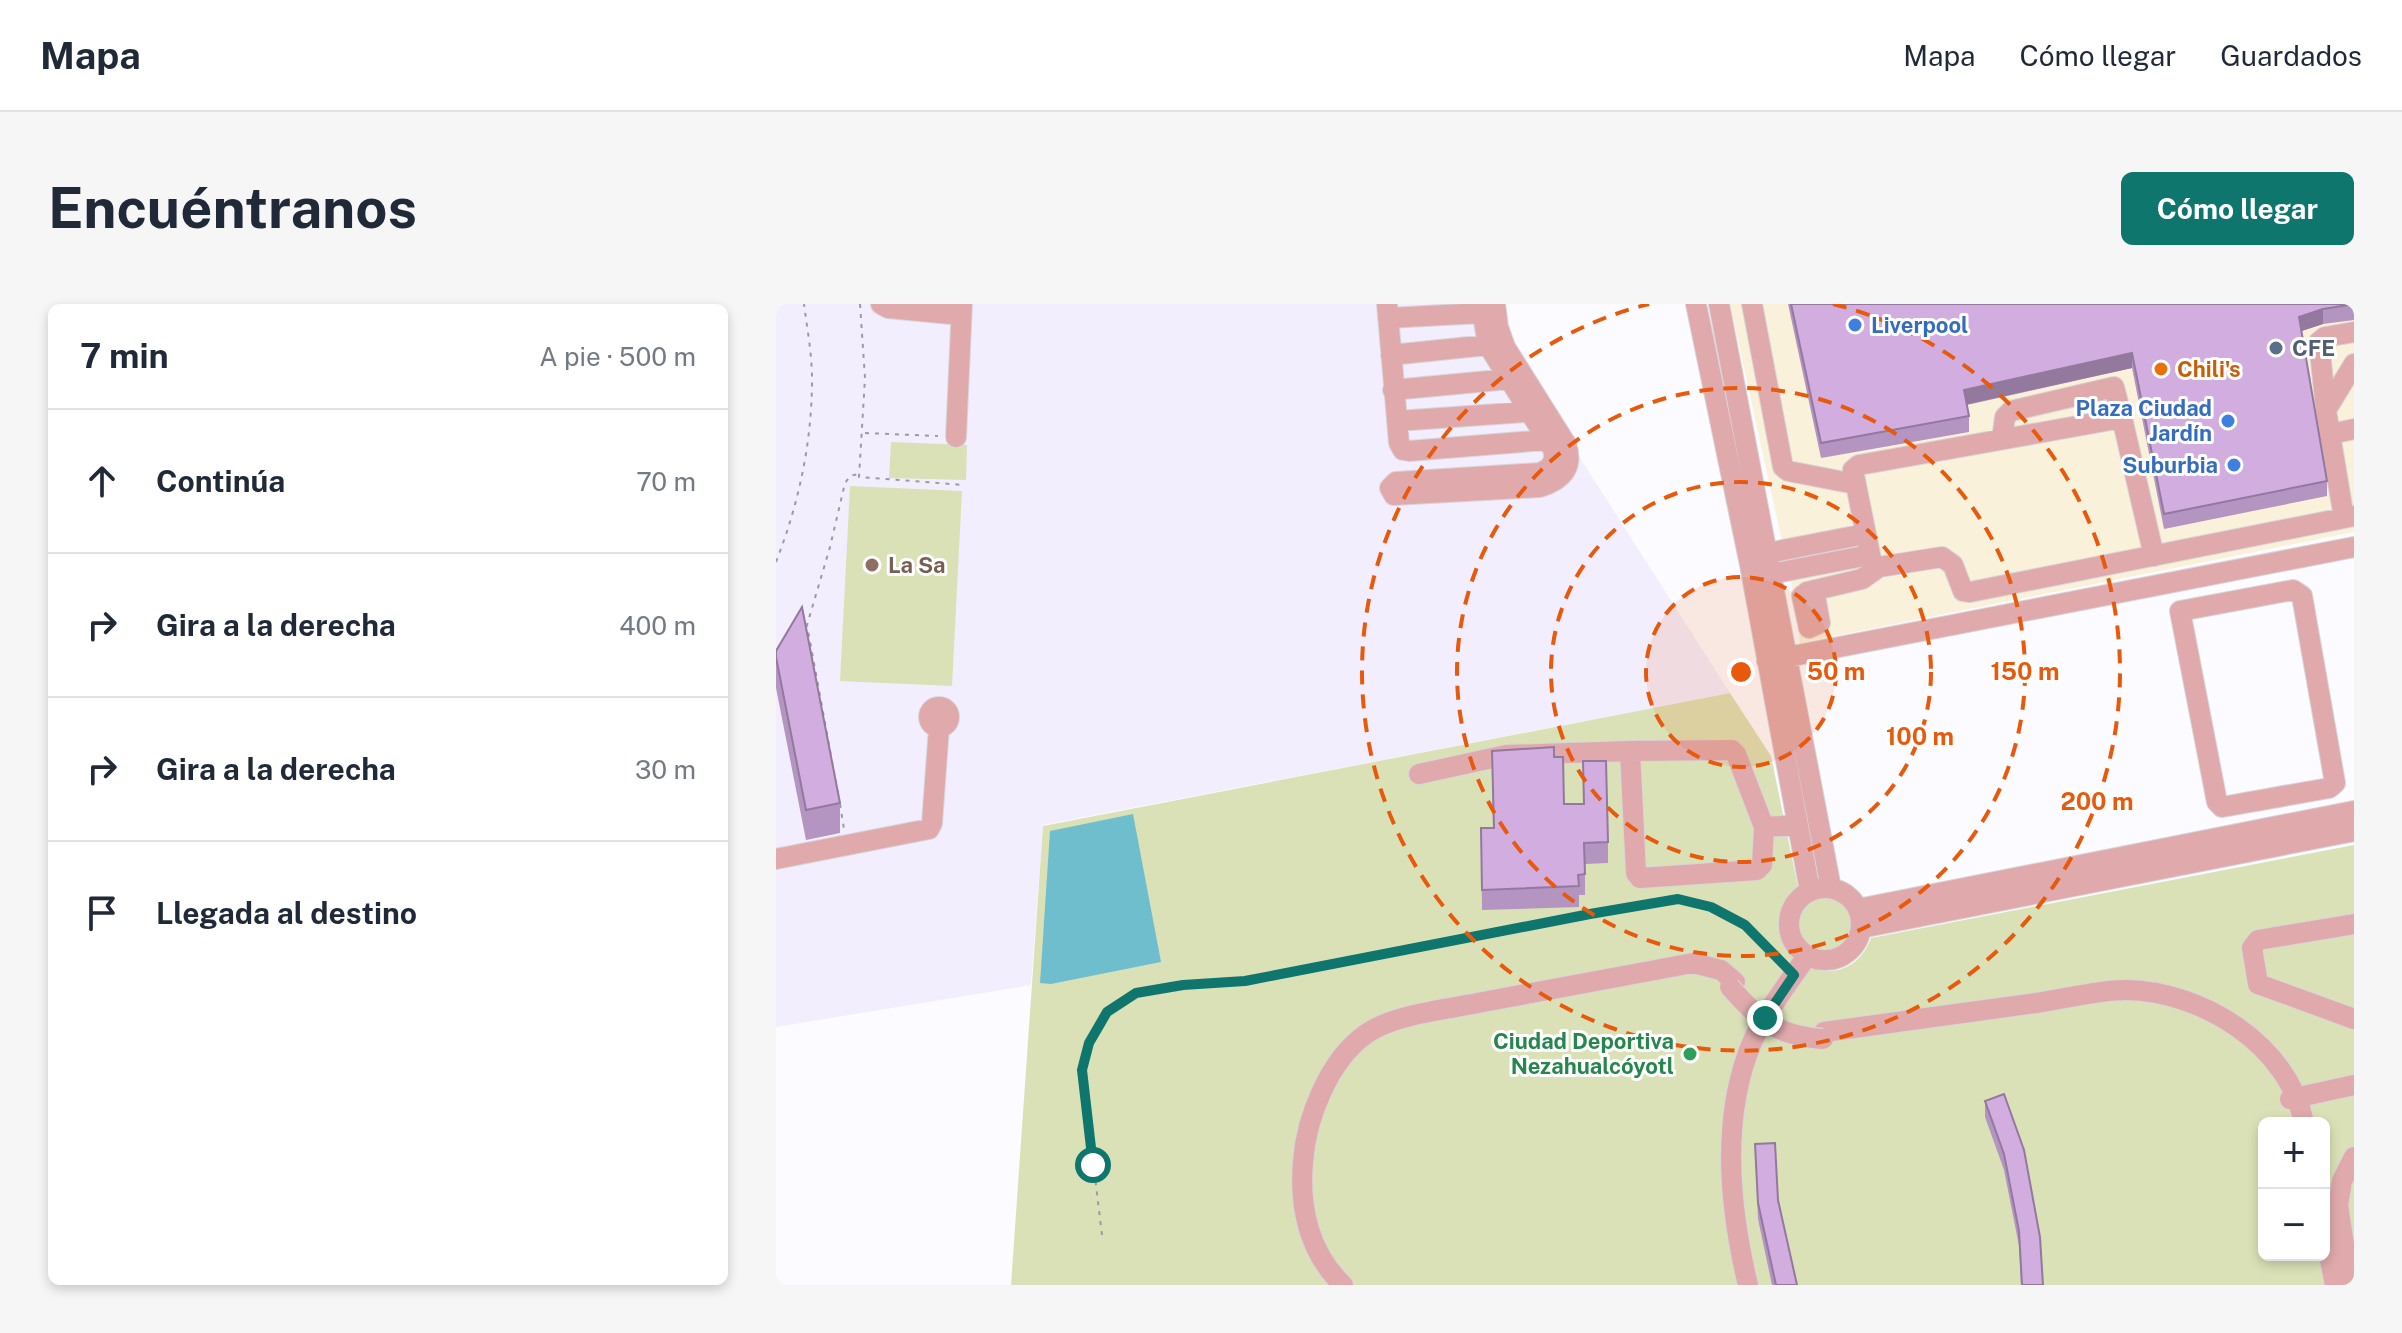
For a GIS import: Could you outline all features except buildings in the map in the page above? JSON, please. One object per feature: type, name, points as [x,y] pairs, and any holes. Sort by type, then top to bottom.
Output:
[{"type":"street","points":[[881,304],[888,308],[962,309],[956,437]]},
{"type":"street","points":[[1696,304],[1748,556],[1777,659],[1831,888]]},
{"type":"street","points":[[1719,304],[1770,563],[1777,659],[1798,825],[1810,891]]},
{"type":"street","points":[[1752,304],[1783,467],[1788,471],[1855,484]]},
{"type":"street","points":[[1486,307],[1387,311],[1399,443],[1403,450],[1409,451],[1555,440]]},
{"type":"street","points":[[1394,489],[1540,473],[1547,470],[1555,457],[1555,440],[1517,379],[1488,345],[1486,307]]},
{"type":"street","points":[[1486,307],[1517,379]]},
{"type":"street","points":[[1748,556],[1759,552],[1770,563],[1942,557],[1953,565],[1963,591],[1970,592],[2349,517],[2326,410],[2319,342],[2325,337],[2354,332]]},
{"type":"street","points":[[1391,355],[1488,345]]},
{"type":"street","points":[[2326,410],[2354,364]]},
{"type":"street","points":[[1393,390],[1517,379]]},
{"type":"street","points":[[2002,439],[2005,417],[2011,411],[2114,387],[2154,556]]},
{"type":"street","points":[[1397,421],[1537,411]]},
{"type":"street","points":[[1874,561],[1855,484],[1853,470],[1859,465],[2122,418]]},
{"type":"street","points":[[2331,434],[2354,429]]},
{"type":"street","points":[[1770,563],[1865,534]]},
{"type":"street","points":[[1777,659],[2354,547]]},
{"type":"street","points":[[1814,590],[1862,579],[1874,561]]},
{"type":"street","points":[[2174,581],[2218,805],[2226,808],[2333,786],[2335,779],[2300,593],[2293,590],[2180,611]]},
{"type":"street","points":[[776,859],[926,830],[932,826],[939,727]]},
{"type":"street","points":[[1419,774],[1506,755],[1630,751],[1732,750],[1764,827],[1762,865],[1757,870],[1638,877],[1630,751]]},
{"type":"street","points":[[1859,919],[2354,811]]},
{"type":"street","points":[[1764,827],[1798,825]]},
{"type":"street","points":[[1859,919],[2350,837]]},
{"type":"street","points":[[1831,888],[1847,896],[1859,919],[1856,942],[1840,957],[1818,960],[1807,956],[1792,939],[1789,917],[1793,907],[1810,891],[1831,888]]},
{"type":"street","points":[[2354,924],[2258,940],[2252,948],[2258,984],[2354,1019]]},
{"type":"street","points":[[1748,1285],[1738,1228],[1732,1159],[1732,1124],[1737,1090],[1754,1039],[1807,956]]},
{"type":"street","points":[[1343,1285],[1321,1259],[1311,1237],[1301,1184],[1304,1151],[1326,1083],[1349,1049],[1365,1034],[1384,1024],[1447,1009],[1693,963],[1721,970],[1754,1015],[1803,1038],[2127,999],[2168,1004],[2214,1021],[2241,1038],[2294,1098],[2302,1117]]},
{"type":"street","points":[[1355,1285],[1328,1256],[1318,1234],[1310,1182],[1312,1152],[1320,1118],[1344,1071],[1369,1041],[1385,1031],[1448,1016],[1694,969],[1733,984]]},
{"type":"street","points":[[2294,1098],[2354,1085]]},
{"type":"street","points":[[2294,1098],[2296,1117]]},
{"type":"street","points":[[2350,1285],[2338,1205],[2342,1181],[2354,1157]]},
{"type":"street","points":[[2330,1260],[2335,1285]]},
{"type":"street","points":[[2323,1261],[2327,1285]]},
{"type":"path","points":[[776,562],[792,521],[808,444],[812,377],[804,304]]},
{"type":"path","points":[[860,304],[865,378],[860,479],[964,485]]},
{"type":"path","points":[[863,433],[956,437]]},
{"type":"path","points":[[846,845],[807,625],[845,483],[850,476],[858,474]]},
{"type":"path","points":[[1102,1235],[1082,1070],[1089,1043],[1107,1012],[1136,993],[1183,985],[1245,981],[1678,899],[1711,907],[1745,925],[1794,975]]},
{"type":"shaded area","points":[[776,304],[1500,304],[1506,342],[1730,693],[1043,825],[1031,985],[776,1027]]},
{"type":"shaded area","points":[[1730,304],[2354,304],[2354,532],[1800,643],[1791,582]]},
{"type":"green space","points":[[891,442],[967,445],[966,480],[889,478]]},
{"type":"green space","points":[[850,486],[962,491],[952,686],[840,681]]},
{"type":"green space","name":"Ciudad Deportiva Nezahualcóyotl","points":[[1730,693],[1771,756],[1798,887],[1783,910],[1780,931],[1787,950],[1802,963],[1820,970],[1840,970],[1858,959],[1871,938],[2354,845],[2354,1285],[1011,1285],[1043,826]]},
{"type":"green space","points":[[1826,898],[1845,906],[1853,925],[1845,944],[1826,952],[1807,944],[1799,925],[1807,906]]},
{"type":"water","points":[[1133,814],[1161,962],[1051,984],[1040,983],[1050,831]]},
{"type":"place","name":"Liverpool","points":[[1855,325]]},
{"type":"place","name":"CFE","points":[[2276,348]]},
{"type":"place","name":"Chili's","points":[[2161,369]]},
{"type":"place","name":"Plaza Ciudad Jardín","points":[[2228,421]]},
{"type":"place","name":"Suburbia","points":[[2234,465]]},
{"type":"place","name":"La Sa","points":[[872,565]]},
{"type":"place","name":"Ciudad Deportiva Nezahualcóyotl","points":[[1690,1054]]},
{"type":"route","points":[[1093,1165],[1082,1070],[1089,1043],[1107,1012],[1136,993],[1183,985],[1245,981],[1678,899],[1711,907],[1745,925],[1794,975],[1765,1018]]}]
